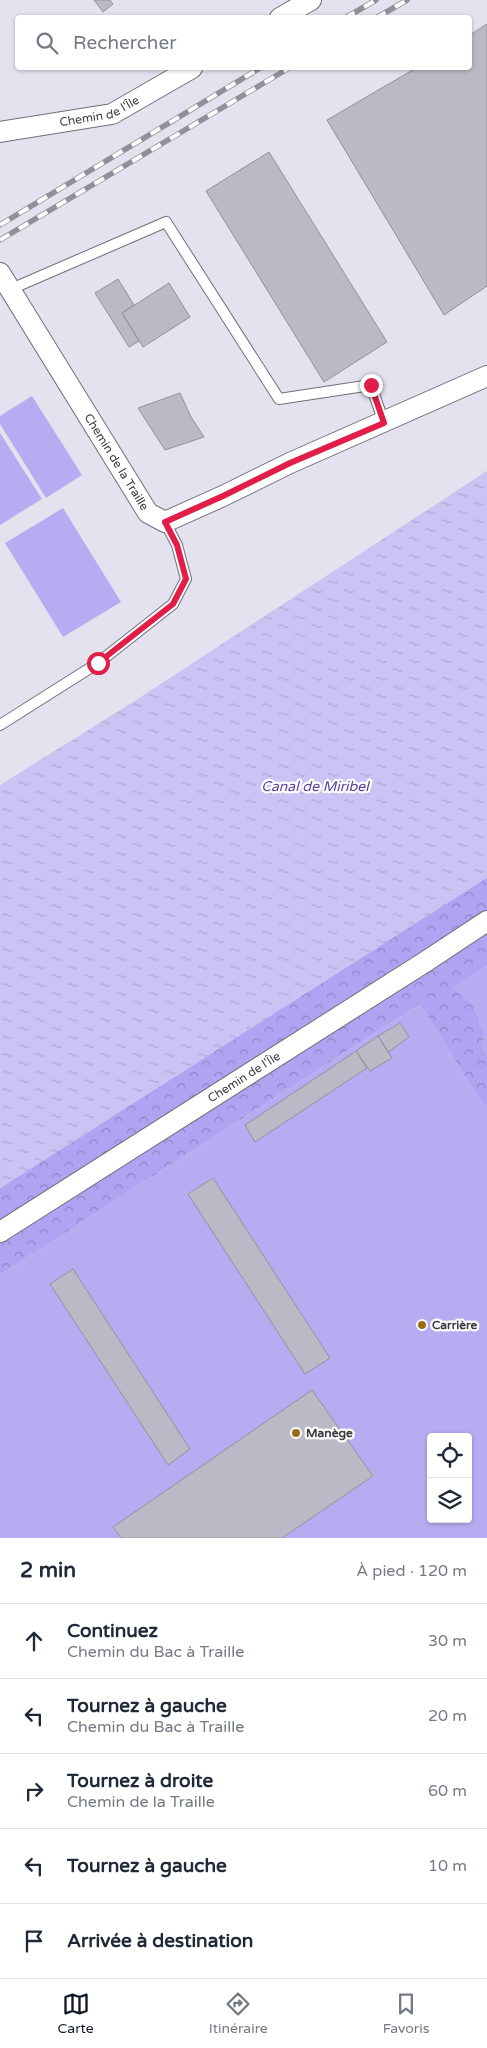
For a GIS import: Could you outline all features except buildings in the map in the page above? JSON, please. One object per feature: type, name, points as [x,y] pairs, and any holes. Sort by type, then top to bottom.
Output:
[{"type":"street","points":[[285,15],[311,0]]},
{"type":"street","name":"Chemin de l'Île","points":[[0,132],[112,114],[189,70]]},
{"type":"street","name":"Chemin de la Traille","points":[[5,281],[148,513],[165,522]]},
{"type":"street","points":[[165,522],[290,463],[487,376]]},
{"type":"street","name":"Chemin de l'Île","points":[[0,1232],[417,968],[487,921]]},
{"type":"lane","points":[[5,281],[166,222],[279,399],[371,385],[384,423]]},
{"type":"lane","points":[[0,725],[98,663],[173,604],[186,579],[177,545],[165,522]]},
{"type":"shaded area","points":[[32,396],[82,475],[46,498],[0,424],[0,416]]},
{"type":"shaded area","points":[[0,433],[42,499],[0,525]]},
{"type":"shaded area","points":[[63,508],[121,602],[63,637],[5,543]]},
{"type":"shaded area","points":[[487,966],[487,1055],[483,1048],[484,1034],[454,988]]},
{"type":"shaded area","points":[[420,1004],[483,1105],[487,1104],[487,1538],[0,1538],[0,1275]]},
{"type":"green space","points":[[487,867],[487,966],[454,988],[472,1005],[484,1034],[483,1048],[487,1055],[487,1104],[483,1105],[420,1004],[0,1275],[0,1188],[384,943]]},
{"type":"water","name":"Canal de Miribel","points":[[487,471],[487,878],[0,1188],[0,785],[133,702]]},
{"type":"railway","points":[[350,15],[376,0]]},
{"type":"railway","points":[[381,15],[407,0]]},
{"type":"railway","points":[[0,225],[257,70]]},
{"type":"railway","points":[[0,240],[286,70]]},
{"type":"place","name":"Carrière","points":[[422,1325]]},
{"type":"place","name":"Manège","points":[[296,1433]]},
{"type":"route","points":[[98,663],[173,604],[186,579],[177,545],[165,522],[290,463],[384,423],[371,385]]}]
